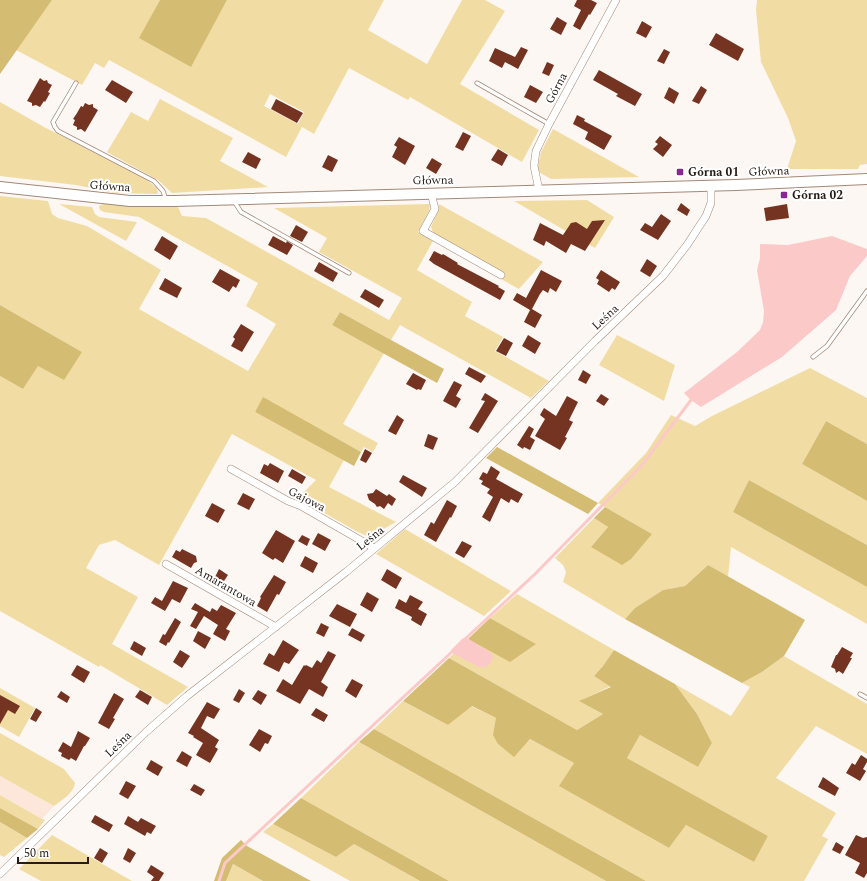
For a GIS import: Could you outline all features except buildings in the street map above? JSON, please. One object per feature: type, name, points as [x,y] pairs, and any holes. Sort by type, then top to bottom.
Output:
[{"type":"main road","name":"Główna","points":[[0,187],[130,201],[711,186],[867,179]]},
{"type":"street","name":"Górna","points":[[539,190],[534,166],[536,151],[616,0]]},
{"type":"street","name":"Leśna","points":[[0,874],[146,732],[195,689],[276,627],[455,482],[595,341],[658,281],[687,245],[706,216],[711,203],[711,186]]},
{"type":"street","points":[[431,193],[435,208],[423,231],[501,275]]},
{"type":"street","name":"Gajowa","points":[[231,469],[288,501],[301,506],[374,548]]},
{"type":"street","name":"Amarantowa","points":[[166,564],[276,627]]},
{"type":"lane","points":[[76,83],[53,122],[58,131],[154,181],[163,191],[166,200]]},
{"type":"lane","points":[[477,83],[549,124]]},
{"type":"lane","points":[[232,199],[241,212],[349,273]]},
{"type":"lane","points":[[813,357],[827,346],[867,291]]},
{"type":"lane","points":[[860,694],[867,698]]},
{"type":"shaded area","points":[[0,0],[52,0],[0,74]]},
{"type":"shaded area","points":[[52,0],[160,0],[140,38],[191,66],[227,0],[384,0],[368,30],[427,64],[462,0],[485,0],[505,11],[460,84],[539,130],[522,162],[410,97],[408,100],[349,68],[314,134],[302,127],[286,157],[109,60],[104,68],[95,63],[82,85],[16,50]],"holes":[[[270,94],[304,112],[298,124],[264,106]]]},
{"type":"shaded area","points":[[160,0],[227,0],[191,67],[139,38]]},
{"type":"shaded area","points":[[757,0],[867,0],[867,164],[860,165],[858,169],[787,169],[796,141],[788,118],[761,62],[756,10]]},
{"type":"shaded area","points":[[160,99],[233,138],[220,161],[268,187],[172,193],[158,180],[107,152],[131,112],[148,121]]},
{"type":"shaded area","points":[[0,102],[44,127],[143,177],[157,188],[158,193],[115,193],[76,185],[0,176]]},
{"type":"shaded area","points":[[553,129],[639,177],[551,179],[537,171],[541,152]]},
{"type":"shaded area","points":[[0,196],[48,201],[52,214],[58,218],[87,226],[161,270],[139,309],[248,371],[276,324],[246,306],[258,283],[139,217],[104,212],[100,210],[99,206],[103,204],[178,207],[182,216],[206,218],[389,320],[402,298],[319,252],[327,238],[274,208],[430,204],[429,211],[418,232],[433,241],[417,270],[472,302],[465,316],[503,337],[495,351],[549,381],[531,398],[400,325],[391,340],[340,312],[332,325],[384,353],[343,424],[378,443],[373,452],[364,447],[361,452],[263,398],[255,412],[344,460],[329,487],[396,522],[369,537],[356,531],[298,498],[316,480],[232,434],[159,565],[115,540],[99,545],[86,568],[138,597],[112,644],[188,687],[167,705],[100,665],[99,667],[0,611],[0,376],[23,389],[38,365],[82,352],[0,305]]},
{"type":"shaded area","points":[[587,200],[614,217],[595,248],[514,201]]},
{"type":"shaded area","points":[[59,204],[92,207],[95,214],[99,217],[137,222],[126,241]]},
{"type":"shaded area","points":[[439,204],[543,262],[519,289],[501,279],[504,273],[433,233],[431,227],[438,211]]},
{"type":"shaded area","points":[[832,236],[867,249],[867,256],[850,276],[836,310],[782,357],[701,407],[691,400],[684,393],[737,352],[760,330],[763,322],[764,311],[757,270],[760,258],[760,244],[788,245]]},
{"type":"shaded area","points":[[0,305],[82,352],[64,380],[38,366],[23,389],[0,376]]},
{"type":"shaded area","points":[[340,312],[444,369],[437,383],[332,325]]},
{"type":"shaded area","points":[[617,335],[675,365],[664,401],[599,365]]},
{"type":"shaded area","points":[[810,368],[867,398],[867,444],[826,421],[802,464],[867,501],[867,545],[749,480],[733,512],[867,587],[867,624],[731,547],[728,577],[708,565],[685,586],[663,590],[635,608],[625,619],[563,582],[566,572],[563,565],[555,558],[594,518],[608,527],[591,547],[652,534],[598,503],[646,453],[671,415],[695,426],[712,416]]},
{"type":"shaded area","points":[[263,397],[361,452],[354,466],[255,412]]},
{"type":"shaded area","points":[[826,421],[867,444],[867,501],[802,464]]},
{"type":"shaded area","points":[[497,447],[598,503],[588,514],[486,458]]},
{"type":"shaded area","points":[[749,480],[867,545],[867,587],[733,512]]},
{"type":"shaded area","points":[[605,507],[652,534],[631,559],[622,565],[591,547],[608,527],[594,518]]},
{"type":"shaded area","points":[[405,529],[511,591],[484,616],[376,554]]},
{"type":"shaded area","points":[[708,565],[805,620],[784,656],[762,672],[742,683],[625,619],[635,608],[663,590],[685,586]]},
{"type":"shaded area","points":[[517,594],[614,650],[594,676],[611,686],[580,701],[603,714],[577,730],[449,658],[468,639],[535,644],[490,618]]},
{"type":"shaded area","points":[[490,618],[536,644],[510,662],[468,639]]},
{"type":"shaded area","points":[[463,638],[467,638],[490,652],[493,656],[489,665],[479,667],[452,653],[451,650]]},
{"type":"shaded area","points":[[614,650],[675,684],[697,714],[712,743],[698,767],[640,735],[627,758],[768,836],[754,862],[686,825],[669,848],[559,786],[574,763],[530,739],[514,757],[498,744],[493,735],[496,718],[472,706],[448,725],[403,701],[449,658],[577,730],[603,714],[579,701],[611,687],[594,676]]},
{"type":"shaded area","points":[[784,656],[867,704],[867,754],[816,726],[776,778],[836,813],[822,836],[828,839],[804,881],[646,881],[374,729],[403,701],[448,725],[471,706],[496,718],[498,744],[514,756],[530,739],[574,763],[560,786],[669,848],[686,825],[754,862],[768,836],[627,758],[640,735],[698,767],[712,743],[697,714],[675,684],[731,716],[750,687],[742,683],[762,672]]},
{"type":"shaded area","points":[[0,688],[35,708],[19,737],[0,726]]},
{"type":"shaded area","points":[[374,729],[646,881],[606,881],[359,742]]},
{"type":"shaded area","points":[[0,733],[64,769],[75,783],[70,793],[54,806],[0,776]]},
{"type":"shaded area","points":[[359,742],[606,881],[449,881],[301,798]]},
{"type":"shaded area","points":[[0,776],[54,806],[42,819],[0,795]]},
{"type":"shaded area","points":[[0,795],[45,820],[38,829],[0,808]]},
{"type":"shaded area","points":[[301,798],[449,881],[420,881],[354,844],[336,857],[273,824]]},
{"type":"shaded area","points":[[0,808],[38,829],[27,838],[0,822]]},
{"type":"shaded area","points":[[0,822],[27,838],[4,857],[0,855]]},
{"type":"shaded area","points":[[273,824],[336,857],[354,844],[420,881],[350,881],[263,832]]},
{"type":"shaded area","points":[[52,835],[132,881],[41,881],[19,869]]},
{"type":"shaded area","points":[[241,840],[247,846],[311,881],[263,881],[233,864],[226,881],[214,881],[222,858]]},
{"type":"shaded area","points":[[233,864],[263,881],[226,881]]},
{"type":"waterway","points":[[464,640],[535,574],[642,465],[691,400]]},
{"type":"waterway","points":[[219,881],[225,863],[454,650]]},
{"type":"place","name":"Górna 01","points":[[680,172]]},
{"type":"place","name":"Górna 02","points":[[784,195]]}]
